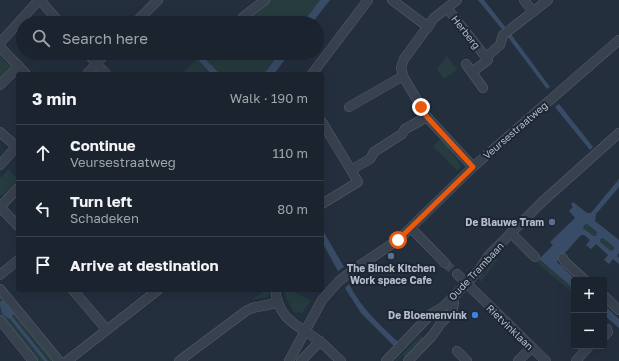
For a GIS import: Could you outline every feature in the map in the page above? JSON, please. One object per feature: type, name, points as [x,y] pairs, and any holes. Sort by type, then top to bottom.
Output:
[{"type":"street","points":[[25,16],[40,0],[54,16]]},
{"type":"street","points":[[142,16],[158,0]]},
{"type":"street","points":[[244,16],[265,0]]},
{"type":"street","points":[[324,58],[368,0]]},
{"type":"street","points":[[392,0],[428,27]]},
{"type":"street","points":[[457,0],[434,18],[402,63],[401,68],[403,76],[427,117],[473,167]]},
{"type":"street","points":[[524,0],[533,12]]},
{"type":"street","name":"Herberg","points":[[486,56],[500,45],[503,35],[548,0]]},
{"type":"street","name":"Herberg","points":[[447,8],[488,60],[472,72]]},
{"type":"street","points":[[0,43],[16,26]]},
{"type":"street","name":"Veursestraatweg","points":[[292,360],[304,331],[322,300],[339,281],[384,250],[410,228],[473,167],[619,40]]},
{"type":"street","points":[[0,47],[24,72]]},
{"type":"street","points":[[93,60],[104,72]]},
{"type":"street","points":[[89,72],[100,60]]},
{"type":"street","points":[[314,72],[323,60]]},
{"type":"street","name":"Herberg","points":[[466,64],[483,88]]},
{"type":"street","points":[[0,86],[19,66]]},
{"type":"street","points":[[350,107],[403,76]]},
{"type":"street","points":[[351,170],[370,159],[374,152],[402,134],[405,129],[427,117]]},
{"type":"street","points":[[324,125],[358,182],[324,203]]},
{"type":"street","points":[[0,132],[16,145]]},
{"type":"street","name":"Oude Trambaan","points":[[392,361],[433,320],[454,303],[470,287],[512,235],[548,197],[619,133]]},
{"type":"street","points":[[324,141],[331,137]]},
{"type":"street","name":"Oude Trambaan","points":[[512,235],[619,139]]},
{"type":"street","points":[[0,165],[16,147]]},
{"type":"street","points":[[16,190],[0,207],[16,224]]},
{"type":"street","points":[[410,228],[444,263]]},
{"type":"street","points":[[512,235],[535,257]]},
{"type":"street","points":[[563,258],[565,262],[582,277]]},
{"type":"street","points":[[0,275],[16,262]]},
{"type":"street","name":"Rietvinklaan","points":[[457,274],[546,361]]},
{"type":"street","name":"Oude Trambaan","points":[[386,361],[431,314],[470,287]]},
{"type":"street","points":[[0,289],[59,361]]},
{"type":"street","points":[[75,292],[107,330]]},
{"type":"street","points":[[275,292],[277,303],[281,312],[304,331],[320,341],[341,361]]},
{"type":"street","points":[[67,361],[107,330],[146,293]]},
{"type":"street","points":[[607,299],[619,310]]},
{"type":"street","points":[[179,361],[246,311],[252,308],[277,303]]},
{"type":"street","name":"Oude Trambaan","points":[[408,361],[452,312],[454,303]]},
{"type":"street","points":[[0,320],[33,361]]},
{"type":"street","points":[[301,361],[320,341]]},
{"type":"street","points":[[518,361],[531,348]]},
{"type":"street","points":[[576,361],[586,349]]},
{"type":"street","points":[[582,361],[592,349]]},
{"type":"street","points":[[457,351],[467,361]]},
{"type":"green space","points":[[269,0],[324,0],[311,16],[250,16]]},
{"type":"green space","points":[[0,56],[11,67],[0,79]]},
{"type":"green space","points":[[447,56],[457,70],[444,79],[437,69]]},
{"type":"green space","points":[[196,60],[198,60],[208,72],[183,72]]},
{"type":"green space","points":[[204,60],[276,60],[267,72],[213,72]]},
{"type":"green space","points":[[439,140],[443,141],[461,165],[457,171],[433,146]]},
{"type":"green space","points":[[9,169],[12,172],[11,173],[16,176],[16,182],[2,196],[0,195],[0,178]]},
{"type":"green space","points":[[587,224],[597,233],[596,236],[593,237],[583,228],[584,225]]},
{"type":"green space","points":[[603,238],[614,247],[614,250],[611,251],[600,242],[600,239]]},
{"type":"green space","points":[[495,258],[497,260],[481,282],[479,279],[486,272]]},
{"type":"green space","points":[[538,259],[571,286],[571,291],[552,276],[536,261]]},
{"type":"green space","points":[[0,291],[57,361],[48,361],[12,316],[13,314],[3,301],[0,302]]},
{"type":"green space","points":[[263,292],[268,292],[267,297],[251,300]]},
{"type":"green space","points":[[284,292],[295,292],[311,300],[302,313],[294,312],[286,298]]},
{"type":"green space","points":[[0,310],[10,319],[44,361],[35,361],[0,318]]},
{"type":"green space","points":[[421,336],[424,340],[422,340],[411,351],[412,352],[406,358],[403,355],[395,361],[410,346]]},
{"type":"water","points":[[320,0],[330,0],[317,16],[308,16]]},
{"type":"water","points":[[478,0],[484,0],[506,28],[501,28]]},
{"type":"water","points":[[510,33],[550,87],[547,89],[507,36]]},
{"type":"water","points":[[198,60],[206,60],[218,72],[209,72]]},
{"type":"water","points":[[275,60],[285,60],[276,72],[266,72]]},
{"type":"water","points":[[559,104],[593,147],[590,150],[555,107]]},
{"type":"water","points":[[619,179],[619,187],[596,214],[595,221],[619,240],[619,253],[617,256],[619,258],[619,264],[613,259],[609,264],[604,260],[608,255],[596,244],[591,249],[586,245],[590,240],[584,235],[581,235],[557,262],[573,277],[571,277],[571,286],[539,259],[553,245],[550,242],[575,218],[569,211],[573,207],[571,205],[573,202],[587,213],[591,213]],"holes":[[[587,224],[597,232],[596,236],[593,236],[583,228],[584,225]],[[603,238],[614,247],[614,250],[611,251],[600,242],[600,239]]]},
{"type":"water","points":[[324,232],[344,267],[338,271],[324,246]]},
{"type":"water","points":[[349,284],[359,301],[377,322],[398,342],[394,346],[361,313],[345,288]]},
{"type":"water","points":[[1,301],[3,301],[14,314],[12,316],[48,361],[44,361],[10,319],[3,314],[0,308]]},
{"type":"water","points":[[607,308],[619,319],[619,328],[607,318]]},
{"type":"tunnel","points":[[445,263],[457,274]]},
{"type":"place","name":"De Blauwe Tram","points":[[552,222]]},
{"type":"place","name":"The Binck Kitchen Work space Cafe","points":[[391,256]]},
{"type":"place","name":"De Bloemenvink","points":[[475,315]]},
{"type":"route","points":[[398,240],[473,167],[427,117],[421,107]]}]
